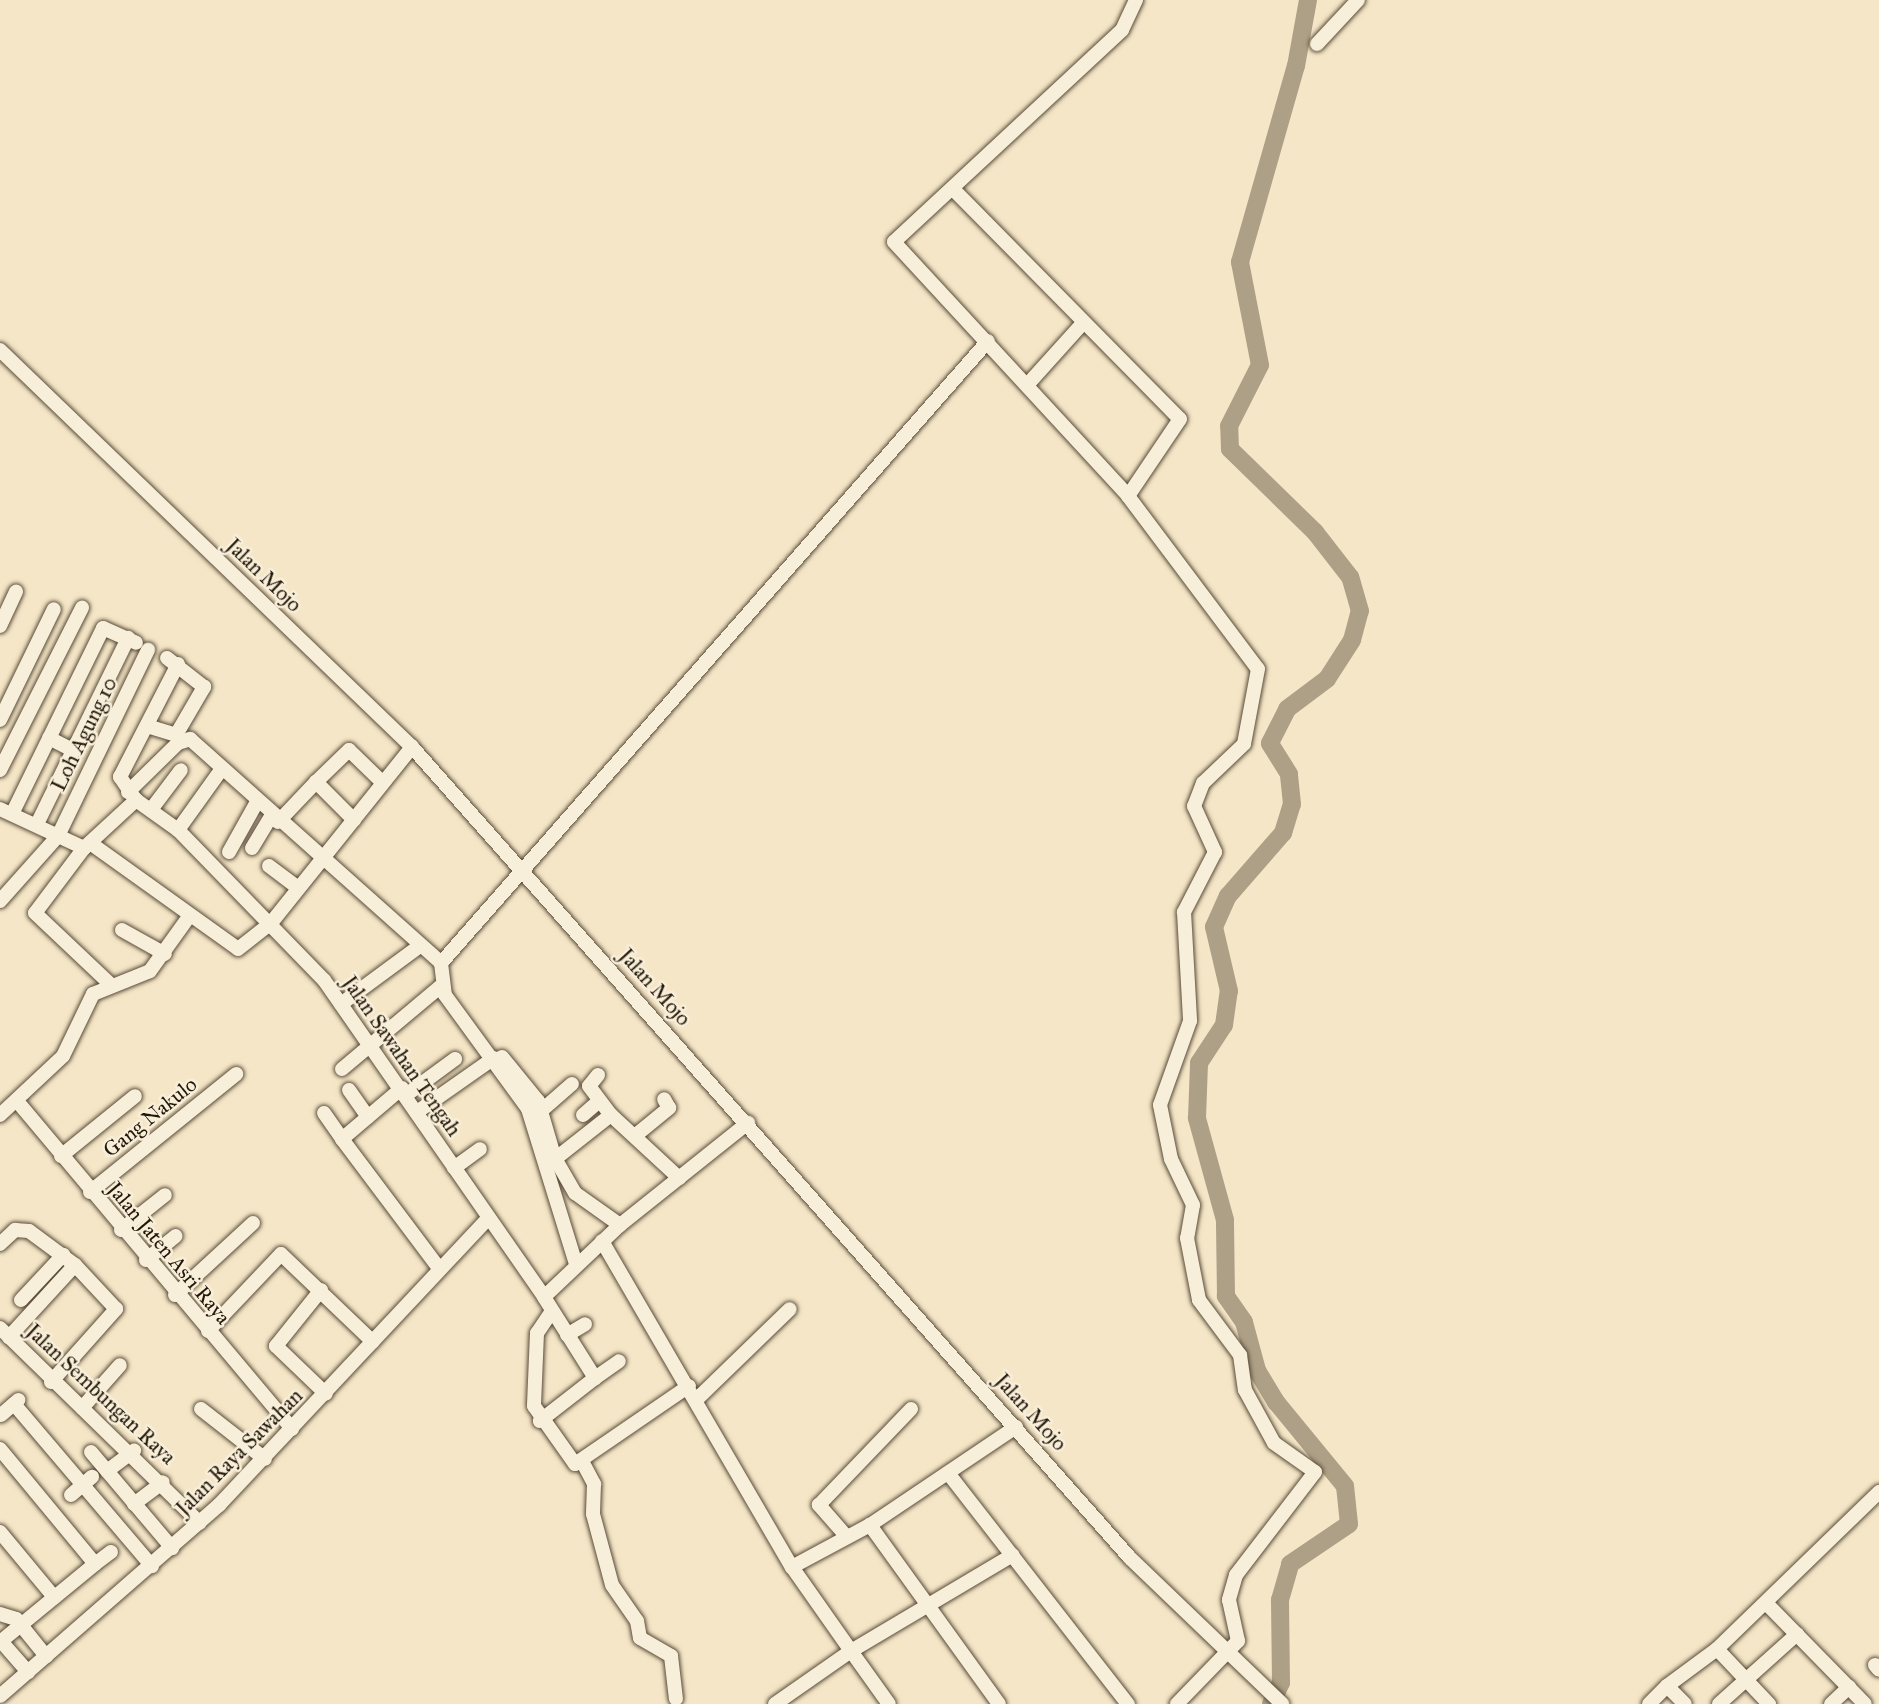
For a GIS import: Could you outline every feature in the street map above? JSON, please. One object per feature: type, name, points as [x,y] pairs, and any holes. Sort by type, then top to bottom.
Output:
[{"type":"street","points":[[1136,0],[1122,30],[894,242],[985,344],[1028,384],[1128,496],[1258,669],[1241,750],[1203,783],[1194,806],[1215,852],[1184,912],[1190,1021],[1160,1105],[1171,1159],[1193,1205],[1187,1238],[1199,1300],[1240,1355],[1253,1412],[1274,1443],[1311,1477],[1236,1575],[1229,1600],[1239,1633],[1229,1653],[1177,1704]]},
{"type":"street","points":[[1318,44],[1357,0]]},
{"type":"street","points":[[953,188],[1180,419],[1128,496]]},
{"type":"street","points":[[1028,384],[1083,323]]},
{"type":"street","points":[[579,1261],[528,1110],[498,1059],[441,986],[441,963],[985,344]]},
{"type":"street","name":"Jalan Mojo","points":[[0,350],[412,747],[1168,1598],[1282,1704]]},
{"type":"street","points":[[0,626],[16,591]]},
{"type":"street","points":[[0,770],[82,608]]},
{"type":"street","points":[[0,720],[54,610]]},
{"type":"street","points":[[147,726],[176,735],[204,687],[151,651],[103,628],[49,738],[6,811],[58,836],[89,847],[235,949],[271,923],[412,747]]},
{"type":"street","points":[[151,651],[147,726],[120,777],[132,796],[153,807],[181,770]]},
{"type":"street","points":[[39,821],[74,751],[151,651]]},
{"type":"street","name":"Loh Agung 10","points":[[0,901],[58,836],[151,651]]},
{"type":"street","points":[[49,738],[74,751]]},
{"type":"street","points":[[110,984],[35,913],[132,796],[185,739],[441,963]]},
{"type":"street","points":[[252,849],[275,819],[349,750],[383,783]]},
{"type":"street","points":[[178,830],[221,770]]},
{"type":"street","points":[[316,782],[354,820]]},
{"type":"street","points":[[229,852],[257,802]]},
{"type":"street","name":"Jalan Sawahan Tengah","points":[[153,807],[271,923],[372,1044],[595,1378]]},
{"type":"street","points":[[269,866],[298,888]]},
{"type":"street","points":[[0,1115],[63,1056],[85,1005],[110,984],[143,975],[165,954],[188,918]]},
{"type":"street","points":[[122,930],[165,954]]},
{"type":"street","points":[[341,1004],[421,945]]},
{"type":"street","points":[[342,1069],[441,986]]},
{"type":"street","points":[[342,1139],[368,1116],[455,1059]]},
{"type":"street","points":[[498,1059],[532,1090],[555,1159],[570,1188],[620,1225]]},
{"type":"street","points":[[417,1112],[498,1059]]},
{"type":"street","name":"Gang Nakulo","points":[[90,1192],[236,1074]]},
{"type":"street","points":[[598,1075],[589,1086],[598,1101],[679,1178]]},
{"type":"street","points":[[541,1111],[572,1084]]},
{"type":"street","points":[[349,1090],[368,1116]]},
{"type":"street","points":[[61,1156],[135,1096]]},
{"type":"street","points":[[636,1135],[668,1108],[664,1099]]},
{"type":"street","name":"Jalan Jaten Asri Raya","points":[[17,1101],[145,1260],[292,1429]]},
{"type":"street","points":[[583,1115],[598,1101]]},
{"type":"street","points":[[324,1113],[439,1268]]},
{"type":"street","points":[[555,1159],[611,1115]]},
{"type":"street","points":[[689,1386],[583,1463],[575,1464],[540,1421],[534,1351],[547,1304],[579,1261],[748,1123]]},
{"type":"street","points":[[454,1168],[481,1149]]},
{"type":"street","points":[[121,1230],[165,1195]]},
{"type":"street","name":"Jalan Raya Sawahan","points":[[0,1696],[200,1523],[265,1459],[439,1268],[488,1219]]},
{"type":"street","points":[[176,1295],[253,1223]]},
{"type":"street","points":[[0,1244],[22,1229],[75,1265],[115,1314],[51,1382]]},
{"type":"street","points":[[145,1260],[176,1236]]},
{"type":"street","points":[[602,1241],[697,1399],[792,1567],[889,1704]]},
{"type":"street","points":[[21,1300],[63,1255]]},
{"type":"street","points":[[208,1331],[277,1257],[285,1256],[373,1342]]},
{"type":"street","points":[[4,1333],[75,1265]]},
{"type":"street","points":[[321,1290],[276,1346],[326,1394]]},
{"type":"street","points":[[697,1399],[790,1309]]},
{"type":"street","points":[[567,1335],[585,1324]]},
{"type":"street","name":"Jalan Sembungan Raya","points":[[4,1333],[51,1382],[134,1451],[200,1523]]},
{"type":"street","points":[[540,1421],[619,1361]]},
{"type":"street","points":[[82,1408],[120,1365]]},
{"type":"street","points":[[1,1415],[16,1402],[87,1481],[152,1566]]},
{"type":"street","points":[[201,1409],[265,1459]]},
{"type":"street","points":[[847,1537],[819,1504],[911,1409]]},
{"type":"street","points":[[792,1567],[870,1525],[1016,1427]]},
{"type":"street","points":[[0,1449],[95,1564]]},
{"type":"street","points":[[107,1471],[134,1451]]},
{"type":"street","points":[[91,1452],[172,1548]]},
{"type":"street","points":[[583,1463],[594,1484],[593,1514],[612,1585],[637,1621],[640,1638],[671,1656],[679,1702]]},
{"type":"street","points":[[948,1473],[1128,1704]]},
{"type":"street","points":[[71,1496],[87,1481]]},
{"type":"street","points":[[134,1504],[163,1482]]},
{"type":"street","points":[[1649,1704],[1667,1686],[1717,1649],[1879,1492]]},
{"type":"street","points":[[870,1525],[932,1605],[999,1704]]},
{"type":"street","points":[[0,1532],[54,1597]]},
{"type":"street","points":[[28,1672],[0,1641],[111,1552]]},
{"type":"street","points":[[785,1701],[851,1650],[932,1605],[1013,1555]]},
{"type":"street","points":[[1766,1602],[1865,1704]]},
{"type":"street","points":[[0,1614],[21,1625],[46,1656]]},
{"type":"street","points":[[1719,1704],[1745,1677],[1797,1634]]},
{"type":"street","points":[[1717,1649],[1769,1704]]},
{"type":"street","points":[[1667,1686],[1685,1704]]},
{"type":"street","points":[[1831,1704],[1849,1688]]},
{"type":"waterway","points":[[1271,1704],[1281,1683],[1280,1600],[1290,1564],[1349,1524],[1345,1486],[1276,1402],[1257,1370],[1244,1322],[1226,1296],[1225,1220],[1197,1118],[1199,1063],[1224,1025],[1229,991],[1214,927],[1228,896],[1283,833],[1292,804],[1289,774],[1270,743],[1287,709],[1327,679],[1352,640],[1360,611],[1350,577],[1315,532],[1230,449],[1229,426],[1260,365],[1240,262],[1296,66],[1308,0]]}]
